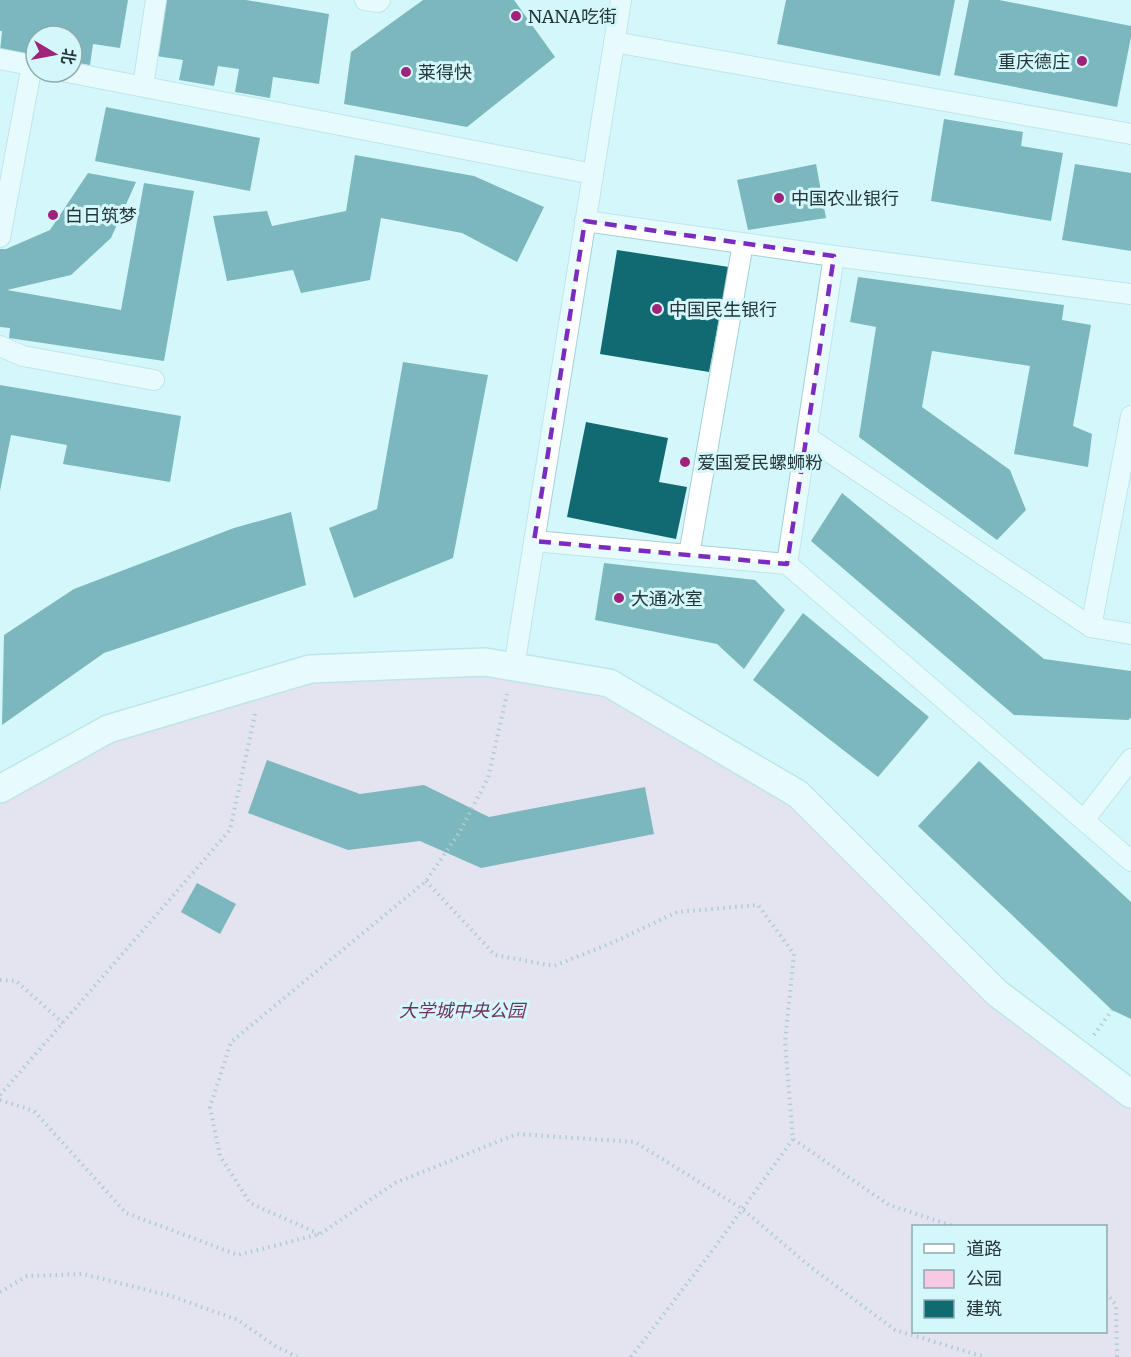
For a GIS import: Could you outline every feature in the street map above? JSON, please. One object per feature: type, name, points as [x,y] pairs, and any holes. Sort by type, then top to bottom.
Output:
[{"type":"street","points":[[143,86],[156,0]]},
{"type":"street","points":[[365,0],[378,2],[380,0]]},
{"type":"street","points":[[514,667],[621,0]]},
{"type":"street","points":[[614,42],[1131,134]]},
{"type":"street","points":[[0,59],[24,64]]},
{"type":"street","points":[[84,75],[593,174]]},
{"type":"street","points":[[0,237],[30,84]]},
{"type":"street","points":[[585,221],[1131,294]]},
{"type":"street","points":[[689,555],[743,243]]},
{"type":"street","points":[[787,564],[834,256]]},
{"type":"street","points":[[0,346],[23,356],[154,380]]},
{"type":"street","points":[[1091,627],[1131,416]]},
{"type":"street","points":[[807,437],[1091,627],[1131,634]]},
{"type":"street","points":[[534,541],[787,564],[1131,861]]},
{"type":"street","points":[[0,789],[108,729],[310,669],[485,662],[609,683],[798,794],[998,993],[1131,1094]]},
{"type":"street","points":[[1084,820],[1131,759]]},
{"type":"path","points":[[320,1234],[250,1203],[220,1156],[210,1107],[231,1041],[426,881],[459,833],[488,778],[514,667]]},
{"type":"path","points":[[261,684],[230,830],[0,1097],[34,1111],[126,1213],[238,1255],[320,1234],[395,1183],[517,1134],[635,1142],[741,1208],[812,1268],[895,1330],[985,1357]]},
{"type":"path","points":[[426,881],[495,955],[554,966],[614,942],[676,912],[758,904],[794,954],[785,1042],[793,1138],[715,1247],[631,1357]]},
{"type":"path","points":[[0,980],[15,981],[63,1023]]},
{"type":"path","points":[[793,1138],[889,1205],[947,1225]]},
{"type":"path","points":[[0,1292],[27,1276],[83,1274],[171,1296],[238,1320],[274,1346],[290,1356],[297,1357]]},
{"type":"path","points":[[1107,1294],[1116,1305],[1117,1357]]},
{"type":"highlighted area","points":[[585,221],[834,256],[787,564],[534,541]]},
{"type":"green space","name":"大学城中央公园","points":[[485,662],[609,683],[798,794],[997,993],[1131,1094],[1131,1357],[0,1357],[0,789],[108,729],[310,669]]},
{"type":"building","points":[[0,0],[128,0],[120,48],[93,44],[90,65],[84,64],[84,24],[24,24],[24,56],[0,52],[2,31],[0,31]]},
{"type":"building","points":[[165,0],[246,0],[329,14],[319,84],[273,77],[270,98],[235,92],[239,69],[218,66],[214,86],[179,80],[183,60],[156,56]]},
{"type":"building","points":[[423,0],[514,0],[555,57],[467,127],[344,104],[351,52]]},
{"type":"building","points":[[786,0],[955,0],[940,76],[777,44]]},
{"type":"building","points":[[969,0],[999,0],[1131,26],[1131,37],[1117,107],[954,75]]},
{"type":"building","points":[[106,107],[260,138],[250,191],[95,161]]},
{"type":"building","points":[[944,119],[1023,132],[1021,146],[1063,153],[1051,221],[931,201]]},
{"type":"building","points":[[355,155],[474,176],[544,207],[517,262],[462,233],[381,218],[370,280],[301,293],[293,270],[227,281],[213,216],[267,211],[272,226],[346,211]]},
{"type":"building","points":[[816,164],[826,218],[748,230],[737,180]]},
{"type":"building","points":[[1075,164],[1131,173],[1131,251],[1062,240]]},
{"type":"building","points":[[88,173],[136,182],[111,238],[71,275],[7,290],[121,310],[144,183],[194,191],[164,361],[9,338],[10,328],[0,327],[0,249],[6,249],[50,230]]},
{"type":"building","points":[[617,250],[729,267],[709,372],[600,354]]},
{"type":"building","points":[[858,277],[1064,305],[1062,320],[1091,325],[1073,426],[1092,434],[1088,467],[1014,454],[1030,366],[932,351],[922,407],[1010,470],[1026,510],[997,540],[859,437],[876,327],[850,322]]},
{"type":"building","points":[[403,362],[488,375],[453,558],[354,598],[329,528],[377,509]]},
{"type":"building","points":[[0,385],[181,416],[170,482],[63,464],[67,445],[11,435],[0,491]]},
{"type":"building","points":[[586,422],[668,438],[659,482],[687,487],[676,539],[567,517]]},
{"type":"building","points":[[842,493],[1044,659],[1131,671],[1131,718],[1128,720],[1014,715],[811,541]]},
{"type":"building","points":[[291,512],[306,585],[104,653],[2,725],[4,635],[74,589],[234,528]]},
{"type":"building","points":[[604,563],[755,580],[785,610],[744,669],[717,644],[595,620]]},
{"type":"building","points":[[803,613],[929,717],[878,777],[753,680]]},
{"type":"building","points":[[267,760],[360,794],[424,785],[489,817],[645,787],[654,834],[481,868],[420,841],[348,850],[248,813]]},
{"type":"building","points":[[979,761],[1131,902],[1131,1019],[1112,1010],[918,826]]},
{"type":"building","points":[[197,883],[236,904],[220,934],[181,912]]},
{"type":"place","name":"NANA吃街","points":[[516,16]]},
{"type":"place","name":"重庆德庄","points":[[1082,61]]},
{"type":"place","name":"莱得快","points":[[406,72]]},
{"type":"place","name":"中国农业银行","points":[[779,198]]},
{"type":"place","name":"白日筑梦","points":[[53,215]]},
{"type":"place","name":"中国民生银行","points":[[657,309]]},
{"type":"place","name":"爱国爱民螺蛳粉","points":[[685,462]]},
{"type":"place","name":"大通冰室","points":[[619,598]]}]
